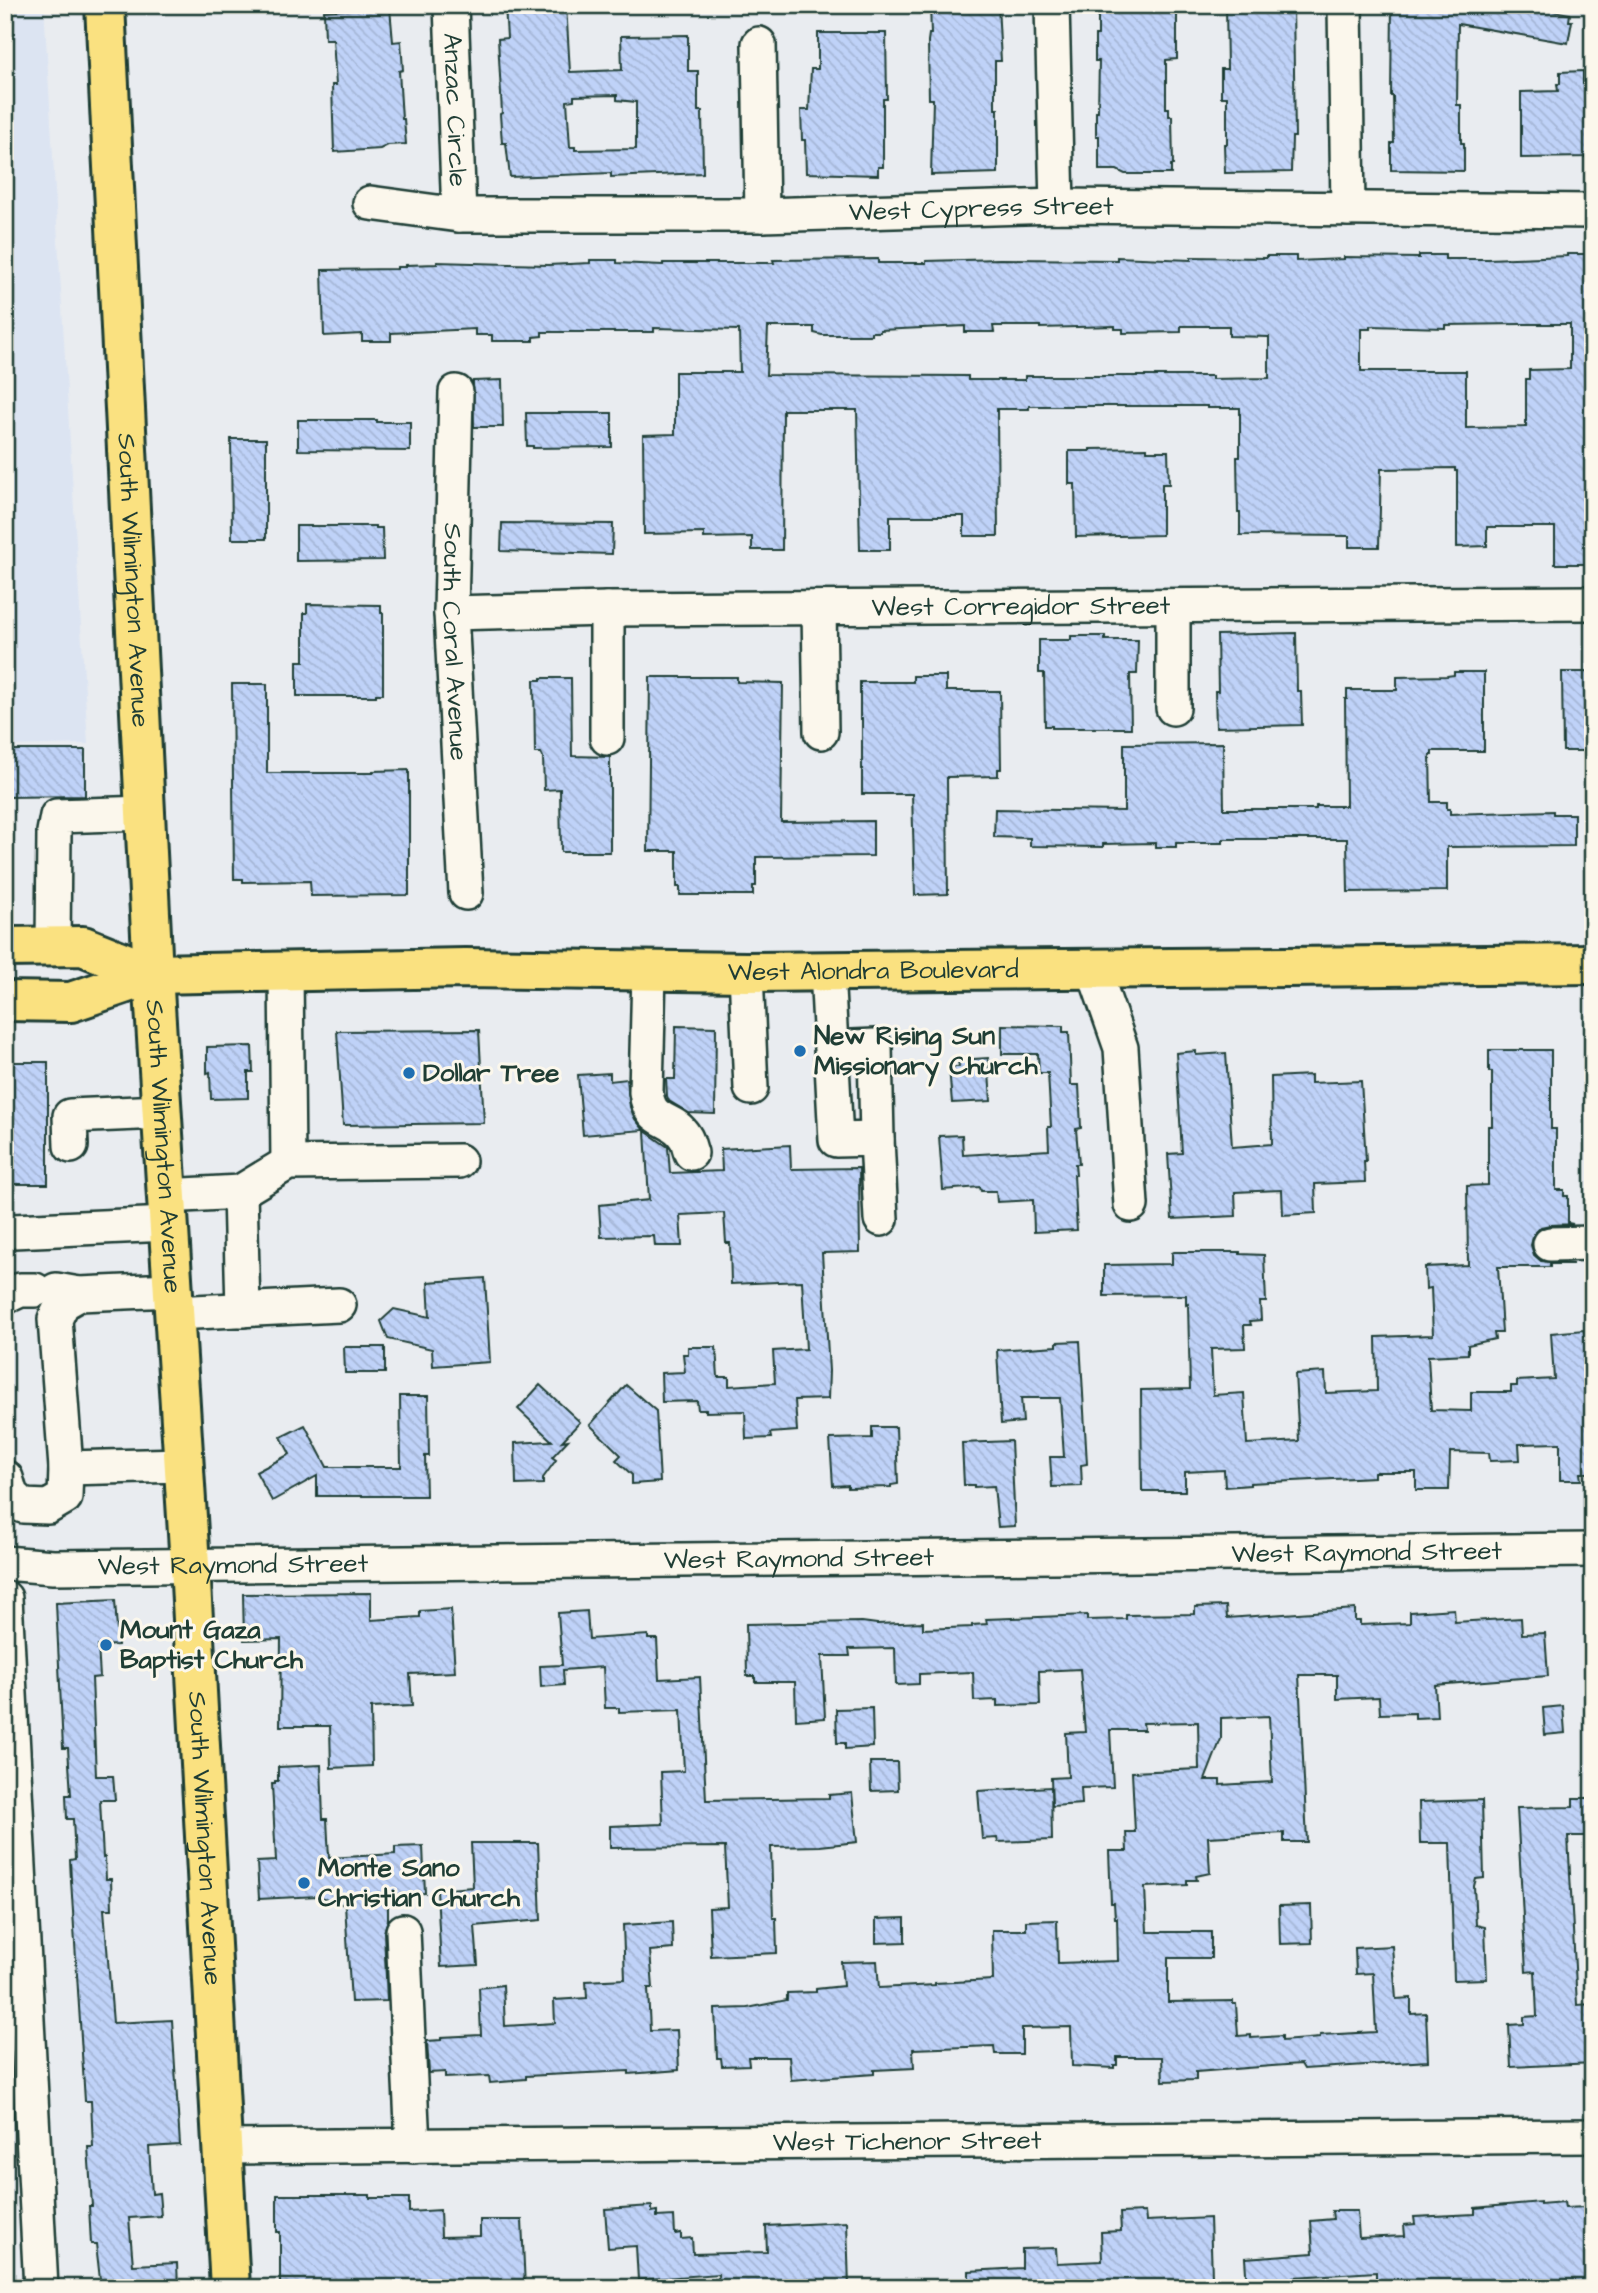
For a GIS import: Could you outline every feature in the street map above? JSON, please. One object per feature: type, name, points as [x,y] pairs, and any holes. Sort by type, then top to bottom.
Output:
[{"type":"main road","name":"South Wilmington Avenue","points":[[105,5],[153,974],[190,1564],[230,2288]]},
{"type":"main road","name":"West Alondra Boulevard","points":[[5,947],[83,946],[153,974]]},
{"type":"main road","name":"West Alondra Boulevard","points":[[5,1001],[71,1002],[153,974],[465,968],[746,972],[1593,964]]},
{"type":"street","name":"Anzac Circle","points":[[451,5],[459,215]]},
{"type":"street","points":[[1052,5],[1057,206]]},
{"type":"street","points":[[1345,5],[1348,209]]},
{"type":"street","points":[[759,44],[762,215]]},
{"type":"street","name":"West Cypress Street","points":[[370,203],[459,215],[762,215],[1057,206],[1593,211]]},
{"type":"street","name":"South Coral Avenue","points":[[456,392],[451,613],[466,893]]},
{"type":"street","name":"West Corregidor Street","points":[[451,613],[1593,603]]},
{"type":"street","points":[[1173,606],[1173,708]]},
{"type":"street","points":[[819,608],[821,732]]},
{"type":"street","points":[[607,610],[607,737]]},
{"type":"street","points":[[53,946],[54,832],[57,816],[145,813]]},
{"type":"street","points":[[1093,968],[1121,1048],[1131,1205]]},
{"type":"street","points":[[827,970],[836,1140],[877,1139]]},
{"type":"street","points":[[286,971],[288,1163]]},
{"type":"street","points":[[649,971],[646,1092],[648,1106],[656,1116],[684,1135],[691,1153]]},
{"type":"street","points":[[746,972],[751,1088]]},
{"type":"street","points":[[831,1048],[875,1046],[881,1219]]},
{"type":"street","points":[[71,1146],[69,1116],[161,1112]]},
{"type":"street","points":[[13,1231],[167,1210],[240,1192],[288,1163],[459,1161]]},
{"type":"street","points":[[240,1192],[243,1310]]},
{"type":"street","points":[[1550,1244],[1593,1243]]},
{"type":"street","points":[[29,1292],[173,1301],[243,1310],[339,1305]]},
{"type":"street","points":[[6,1478],[11,1495],[23,1506],[48,1507],[65,1497],[66,1468],[55,1319],[63,1303],[79,1294]]},
{"type":"street","points":[[66,1468],[183,1465]]},
{"type":"street","name":"West Raymond Street","points":[[5,1563],[53,1567],[1593,1550]]},
{"type":"street","points":[[5,1598],[41,2288]]},
{"type":"street","points":[[403,1931],[413,2146]]},
{"type":"street","name":"West Tichenor Street","points":[[221,2147],[1593,2136]]},
{"type":"shaded area","points":[[5,5],[44,5],[88,744],[5,746]]},
{"type":"building","points":[[505,5],[566,5],[570,72],[622,70],[621,36],[688,35],[688,71],[698,71],[703,173],[510,177],[506,143],[502,143],[498,39],[507,38]],"holes":[[[617,95],[617,100],[636,102],[636,149],[575,150],[575,147],[570,147],[567,101],[574,100],[574,96]]]},
{"type":"building","points":[[930,5],[998,5],[1001,61],[995,61],[995,109],[998,109],[998,173],[931,175],[933,99],[929,99]]},
{"type":"building","points":[[1098,5],[1177,5],[1177,59],[1166,60],[1166,108],[1169,108],[1169,116],[1172,116],[1171,174],[1125,174],[1117,170],[1099,170],[1096,111],[1099,61],[1095,61]]},
{"type":"building","points":[[1226,5],[1293,5],[1295,137],[1292,137],[1291,172],[1225,173],[1227,97],[1221,97],[1221,69],[1227,69]]},
{"type":"building","points":[[1392,5],[1519,5],[1570,14],[1569,21],[1572,21],[1568,43],[1458,24],[1457,105],[1461,105],[1464,171],[1391,170],[1391,143],[1394,143],[1391,96]]},
{"type":"building","points":[[390,8],[393,42],[401,41],[403,70],[399,71],[406,144],[334,152],[332,85],[336,85],[333,39],[325,39],[324,11]]},
{"type":"building","points":[[818,33],[886,33],[887,99],[883,99],[883,167],[878,167],[878,175],[806,173],[801,110],[809,110],[811,69],[818,69]]},
{"type":"building","points":[[1583,71],[1583,84],[1586,84],[1588,157],[1521,158],[1521,92],[1558,91],[1560,72]]},
{"type":"building","points":[[1593,254],[1593,564],[1555,564],[1555,527],[1487,527],[1487,546],[1457,547],[1455,468],[1381,469],[1379,547],[1349,547],[1349,536],[1240,535],[1237,457],[1240,457],[1240,408],[1207,406],[1029,406],[1029,409],[997,409],[998,536],[964,536],[964,516],[890,516],[890,550],[860,550],[857,410],[783,410],[782,550],[752,550],[752,537],[704,538],[704,533],[644,534],[643,435],[675,434],[675,372],[740,372],[739,330],[654,328],[654,332],[542,332],[542,336],[533,337],[533,341],[492,341],[492,335],[475,335],[475,329],[391,333],[391,341],[362,341],[362,334],[324,336],[322,270],[397,269],[406,265],[437,262],[548,265],[617,260],[617,263],[663,265],[774,263],[773,260],[878,259],[878,263],[926,263],[1000,259],[1117,260],[1117,257],[1191,260],[1191,257],[1296,256],[1296,261],[1344,257],[1419,258],[1419,255],[1445,255],[1445,259]],"holes":[[[1570,324],[1570,369],[1529,370],[1529,379],[1526,379],[1526,427],[1466,428],[1466,371],[1361,371],[1361,329],[1370,329],[1370,326],[1445,328],[1445,325]],[[965,326],[965,332],[994,332],[993,326],[1115,326],[1115,329],[1123,329],[1123,333],[1181,332],[1181,326],[1229,326],[1229,336],[1269,337],[1269,378],[1025,376],[1025,380],[968,380],[968,376],[766,375],[768,327],[814,327],[814,333],[822,335],[871,335],[871,332],[880,330]]]},
{"type":"building","points":[[502,380],[503,427],[474,427],[473,381]]},
{"type":"building","points":[[526,413],[612,413],[612,447],[527,446]]},
{"type":"building","points":[[298,420],[410,422],[410,451],[298,450]]},
{"type":"building","points":[[231,439],[266,439],[266,539],[232,539]]},
{"type":"building","points":[[1147,448],[1147,451],[1168,451],[1169,484],[1162,484],[1162,535],[1076,537],[1075,484],[1069,484],[1069,451]]},
{"type":"building","points":[[502,523],[613,524],[612,554],[501,551]]},
{"type":"building","points":[[296,526],[382,528],[383,560],[296,561]]},
{"type":"building","points":[[307,604],[381,605],[383,694],[297,696],[297,661],[304,661],[304,613],[307,613]]},
{"type":"building","points":[[1296,633],[1297,691],[1301,691],[1302,725],[1216,727],[1217,635]]},
{"type":"building","points":[[1071,636],[1138,640],[1137,674],[1130,674],[1131,728],[1045,726],[1044,673],[1039,673],[1039,640],[1071,640]]},
{"type":"building","points":[[1454,672],[1484,672],[1484,751],[1432,751],[1431,802],[1447,802],[1450,814],[1553,811],[1553,814],[1574,814],[1574,846],[1447,847],[1447,891],[1348,892],[1347,839],[1223,839],[1223,843],[1176,843],[1176,847],[1155,847],[1155,843],[1103,844],[1103,847],[1030,846],[1030,838],[994,837],[995,809],[1124,811],[1124,744],[1223,743],[1224,809],[1316,809],[1316,806],[1346,806],[1347,690],[1397,690],[1397,677],[1447,676],[1454,675]]},
{"type":"building","points":[[1562,672],[1592,672],[1593,751],[1563,751]]},
{"type":"building","points":[[913,676],[946,676],[946,691],[1000,691],[1001,769],[998,769],[998,776],[947,777],[948,894],[915,895],[912,794],[862,794],[860,682],[913,682]]},
{"type":"building","points":[[650,677],[737,677],[737,682],[783,683],[781,822],[873,821],[873,856],[756,857],[756,886],[753,886],[753,895],[680,895],[680,887],[677,887],[677,851],[648,851]]},
{"type":"building","points":[[571,678],[572,756],[610,757],[610,852],[561,852],[560,789],[544,790],[543,757],[541,753],[535,753],[534,680]]},
{"type":"building","points":[[232,684],[267,684],[267,773],[373,773],[409,770],[409,895],[311,896],[310,881],[243,882],[243,879],[234,879]]},
{"type":"building","points":[[5,750],[85,750],[85,796],[5,797]]},
{"type":"building","points":[[1002,1025],[1063,1026],[1063,1032],[1069,1032],[1071,1085],[1079,1085],[1081,1128],[1076,1129],[1079,1164],[1075,1164],[1074,1175],[1077,1230],[1034,1232],[1033,1200],[997,1202],[996,1191],[981,1191],[980,1187],[943,1190],[939,1136],[962,1135],[963,1155],[1049,1150],[1048,1127],[1051,1127],[1048,1073],[1039,1073],[1038,1054],[1002,1054]]},
{"type":"building","points":[[676,1026],[716,1027],[715,1114],[689,1113],[669,1101],[666,1079],[675,1079]]},
{"type":"building","points":[[479,1030],[484,1123],[343,1125],[337,1031]]},
{"type":"building","points":[[252,1046],[253,1072],[248,1072],[248,1098],[211,1099],[207,1047]]},
{"type":"building","points":[[1489,1050],[1551,1050],[1551,1129],[1556,1129],[1556,1190],[1564,1190],[1564,1196],[1568,1196],[1568,1223],[1573,1224],[1541,1227],[1534,1234],[1531,1245],[1534,1255],[1541,1261],[1573,1264],[1498,1267],[1502,1333],[1494,1333],[1495,1339],[1468,1345],[1468,1354],[1428,1356],[1431,1410],[1471,1411],[1471,1392],[1511,1392],[1511,1386],[1517,1386],[1517,1381],[1554,1379],[1551,1333],[1584,1330],[1585,1336],[1593,1335],[1591,1473],[1580,1473],[1581,1480],[1560,1480],[1560,1443],[1519,1444],[1520,1460],[1490,1461],[1489,1453],[1450,1452],[1449,1490],[1416,1490],[1416,1472],[1374,1472],[1374,1477],[1250,1483],[1225,1487],[1224,1470],[1185,1472],[1185,1491],[1142,1491],[1141,1390],[1190,1389],[1188,1304],[1186,1305],[1186,1295],[1104,1296],[1104,1265],[1172,1264],[1174,1252],[1240,1252],[1264,1255],[1266,1302],[1260,1302],[1261,1320],[1250,1321],[1251,1325],[1244,1325],[1245,1348],[1211,1349],[1213,1395],[1244,1393],[1247,1444],[1299,1441],[1295,1374],[1325,1372],[1326,1393],[1377,1391],[1376,1337],[1433,1335],[1431,1288],[1426,1289],[1425,1267],[1468,1265],[1467,1186],[1488,1185],[1488,1126],[1492,1126],[1492,1072],[1489,1072]]},
{"type":"building","points":[[1196,1051],[1196,1055],[1226,1053],[1232,1147],[1272,1144],[1271,1077],[1311,1075],[1311,1083],[1361,1081],[1365,1182],[1315,1184],[1316,1213],[1283,1215],[1282,1190],[1235,1192],[1236,1216],[1172,1219],[1168,1154],[1182,1153],[1176,1053]]},
{"type":"building","points":[[988,1058],[991,1101],[952,1103],[949,1067],[959,1067],[958,1060]]},
{"type":"building","points":[[5,1062],[48,1062],[48,1184],[5,1184]]},
{"type":"building","points":[[610,1073],[610,1081],[627,1079],[630,1107],[644,1130],[583,1135],[578,1075]]},
{"type":"building","points":[[645,1131],[668,1147],[670,1173],[722,1171],[721,1149],[790,1145],[791,1169],[859,1168],[860,1252],[822,1253],[829,1371],[828,1399],[795,1400],[797,1431],[770,1433],[771,1438],[746,1439],[745,1411],[706,1412],[698,1410],[697,1401],[662,1402],[661,1373],[685,1372],[683,1354],[688,1354],[688,1347],[716,1347],[718,1377],[729,1377],[729,1386],[775,1383],[773,1351],[806,1349],[802,1281],[731,1284],[730,1243],[726,1243],[724,1213],[680,1215],[682,1246],[655,1246],[654,1236],[601,1237],[599,1205],[649,1200]]},
{"type":"building","points":[[485,1278],[490,1362],[433,1366],[432,1349],[388,1339],[381,1321],[394,1309],[430,1317],[428,1282]]},
{"type":"building","points":[[1080,1341],[1087,1464],[1081,1465],[1082,1486],[1052,1487],[1050,1457],[1064,1457],[1060,1398],[1021,1398],[1023,1422],[1001,1424],[997,1350],[1057,1346],[1057,1342]]},
{"type":"building","points":[[344,1347],[385,1347],[385,1373],[345,1373]]},
{"type":"building","points":[[540,1385],[580,1422],[562,1441],[568,1440],[552,1457],[556,1460],[543,1478],[543,1484],[516,1485],[515,1443],[552,1441],[518,1409]]},
{"type":"building","points":[[626,1385],[656,1411],[660,1482],[632,1484],[632,1475],[616,1460],[621,1455],[590,1425]]},
{"type":"building","points":[[400,1396],[428,1396],[429,1456],[425,1456],[426,1496],[317,1496],[317,1476],[272,1501],[256,1472],[290,1454],[281,1437],[305,1425],[327,1467],[401,1467]]},
{"type":"building","points":[[872,1427],[896,1427],[898,1484],[891,1487],[833,1486],[830,1439],[872,1438]]},
{"type":"building","points":[[1011,1441],[1015,1526],[998,1527],[994,1486],[964,1485],[962,1443]]},
{"type":"building","points":[[371,1593],[371,1620],[420,1617],[420,1611],[451,1609],[455,1672],[410,1674],[412,1706],[371,1708],[372,1766],[331,1768],[330,1726],[280,1726],[281,1639],[244,1640],[243,1594]]},
{"type":"building","points":[[115,1600],[118,1645],[98,1646],[100,1677],[92,1678],[96,1776],[113,1776],[115,1800],[100,1800],[103,1858],[105,1857],[106,1879],[111,1879],[112,1909],[104,1909],[113,2023],[172,2020],[180,2145],[149,2147],[152,2194],[159,2193],[161,2216],[129,2218],[133,2265],[177,2263],[178,2288],[101,2288],[96,2244],[91,2244],[89,2206],[92,2206],[88,2147],[93,2147],[91,2101],[85,2101],[70,1860],[75,1859],[73,1819],[67,1819],[66,1795],[71,1795],[68,1748],[63,1748],[56,1603]]},
{"type":"building","points":[[1226,1606],[1227,1618],[1355,1609],[1355,1621],[1360,1621],[1360,1625],[1410,1623],[1410,1612],[1454,1609],[1455,1622],[1521,1618],[1522,1634],[1545,1633],[1548,1676],[1435,1685],[1437,1717],[1415,1718],[1415,1713],[1380,1714],[1379,1697],[1337,1699],[1337,1675],[1299,1675],[1307,1842],[1284,1842],[1284,1833],[1208,1837],[1210,1873],[1196,1876],[1197,1880],[1187,1880],[1187,1885],[1145,1887],[1147,1932],[1211,1932],[1211,1958],[1168,1958],[1168,2002],[1233,2001],[1233,2004],[1236,2004],[1238,2036],[1251,2035],[1251,2038],[1282,2036],[1282,2041],[1320,2038],[1320,2035],[1376,2032],[1373,1973],[1356,1974],[1355,1948],[1392,1946],[1396,1999],[1411,1998],[1411,2014],[1426,2013],[1428,2061],[1304,2069],[1301,2064],[1272,2066],[1196,2072],[1196,2080],[1163,2081],[1162,2057],[1117,2057],[1117,2065],[1114,2065],[1114,2068],[1072,2066],[1071,2027],[1022,2028],[1022,2054],[995,2054],[994,2046],[913,2049],[914,2068],[874,2070],[874,2074],[791,2080],[789,2057],[748,2057],[749,2065],[722,2066],[721,2058],[717,2058],[715,2009],[748,2008],[787,2000],[787,1993],[816,1992],[816,1989],[843,1986],[841,1962],[877,1961],[879,1988],[993,1980],[992,1930],[1026,1930],[1026,1921],[1057,1920],[1058,1963],[1118,1961],[1117,1918],[1114,1903],[1111,1903],[1109,1851],[1127,1851],[1126,1832],[1135,1832],[1132,1772],[1199,1769],[1198,1722],[1143,1723],[1144,1730],[1110,1730],[1113,1787],[1081,1788],[1082,1804],[1052,1806],[1051,1778],[1068,1777],[1066,1733],[1085,1732],[1080,1669],[1039,1671],[1040,1705],[997,1706],[997,1700],[974,1701],[973,1672],[919,1674],[919,1684],[896,1685],[895,1648],[849,1649],[850,1656],[822,1656],[825,1718],[796,1720],[795,1682],[755,1682],[755,1676],[747,1676],[746,1624],[923,1622],[923,1629],[972,1627],[987,1624],[986,1619],[1087,1615],[1087,1620],[1126,1619],[1126,1615],[1195,1614],[1195,1607]],"holes":[[[1269,1716],[1272,1782],[1220,1785],[1220,1780],[1205,1780],[1221,1739],[1221,1718]]]},
{"type":"building","points":[[587,1611],[589,1639],[648,1635],[648,1639],[657,1639],[659,1679],[700,1677],[706,1800],[829,1798],[829,1795],[852,1793],[857,1842],[771,1847],[777,1953],[711,1956],[709,1908],[728,1907],[725,1847],[610,1848],[610,1826],[663,1824],[661,1772],[684,1771],[681,1710],[619,1712],[619,1708],[605,1708],[603,1667],[563,1670],[564,1685],[541,1687],[540,1666],[562,1665],[558,1613]]},
{"type":"building","points":[[1563,1706],[1565,1733],[1545,1735],[1543,1708]]},
{"type":"building","points":[[872,1708],[873,1747],[845,1749],[845,1743],[837,1743],[836,1709]]},
{"type":"building","points":[[870,1762],[897,1762],[898,1790],[871,1791]]},
{"type":"building","points":[[321,1765],[323,1819],[327,1819],[329,1858],[395,1854],[395,1847],[423,1846],[425,1893],[388,1895],[388,1920],[384,1932],[387,2001],[351,2002],[345,1905],[318,1896],[259,1899],[257,1862],[276,1861],[272,1784],[278,1781],[278,1767]]},
{"type":"building","points":[[1051,1787],[1052,1840],[998,1842],[997,1838],[982,1839],[978,1791]]},
{"type":"building","points":[[1573,1798],[1593,1798],[1593,1836],[1568,1836],[1577,2005],[1593,2004],[1593,2063],[1511,2067],[1509,2025],[1524,2024],[1524,2017],[1537,2016],[1535,1971],[1526,1972],[1517,1808],[1573,1807]]},
{"type":"building","points":[[1482,1800],[1484,1878],[1476,1879],[1474,1886],[1476,1925],[1485,1927],[1487,1979],[1454,1980],[1450,1843],[1420,1843],[1419,1802]]},
{"type":"building","points":[[471,1843],[538,1843],[541,1920],[475,1926],[478,1965],[441,1967],[437,1890],[473,1887]]},
{"type":"building","points":[[1311,1905],[1312,1943],[1280,1944],[1279,1906]]},
{"type":"building","points":[[905,1918],[905,1942],[876,1943],[876,1919]]},
{"type":"building","points":[[672,1922],[673,1949],[650,1951],[653,1988],[648,1988],[650,2031],[677,2030],[679,2070],[526,2076],[526,2079],[490,2083],[489,2076],[445,2078],[445,2072],[429,2073],[427,2041],[441,2040],[441,2037],[481,2035],[479,1988],[503,1985],[505,2026],[555,2023],[554,2000],[587,1998],[586,1981],[625,1979],[623,1925]]},
{"type":"building","points":[[277,2195],[370,2195],[370,2198],[409,2198],[409,2212],[440,2210],[441,2237],[480,2236],[480,2220],[522,2220],[525,2288],[378,2288],[378,2283],[338,2283],[338,2286],[280,2283]]},
{"type":"building","points":[[1564,2202],[1565,2208],[1586,2207],[1587,2210],[1593,2210],[1593,2282],[1509,2288],[1376,2288],[1376,2272],[1294,2277],[1295,2288],[1247,2288],[1245,2258],[1313,2253],[1311,2221],[1333,2219],[1332,2211],[1357,2211],[1359,2238],[1405,2236],[1404,2225],[1415,2224],[1414,2217],[1475,2214],[1475,2208]]},
{"type":"building","points":[[652,2206],[652,2212],[657,2211],[657,2217],[674,2216],[675,2234],[681,2233],[681,2239],[692,2238],[693,2254],[767,2252],[766,2226],[847,2222],[849,2288],[719,2288],[718,2274],[638,2280],[636,2246],[608,2248],[605,2209]]},
{"type":"building","points":[[1145,2212],[1146,2221],[1210,2218],[1212,2276],[1200,2277],[1200,2283],[1076,2288],[969,2288],[969,2271],[1022,2268],[1022,2249],[1056,2248],[1057,2263],[1102,2261],[1101,2232],[1121,2231],[1120,2213]]},
{"type":"place","name":"New Rising Sun Missionary Church","points":[[800,1051]]},
{"type":"place","name":"Dollar Tree","points":[[409,1073]]},
{"type":"place","name":"Mount Gaza Baptist Church","points":[[106,1645]]},
{"type":"place","name":"Monte Sano Christian Church","points":[[304,1883]]}]
